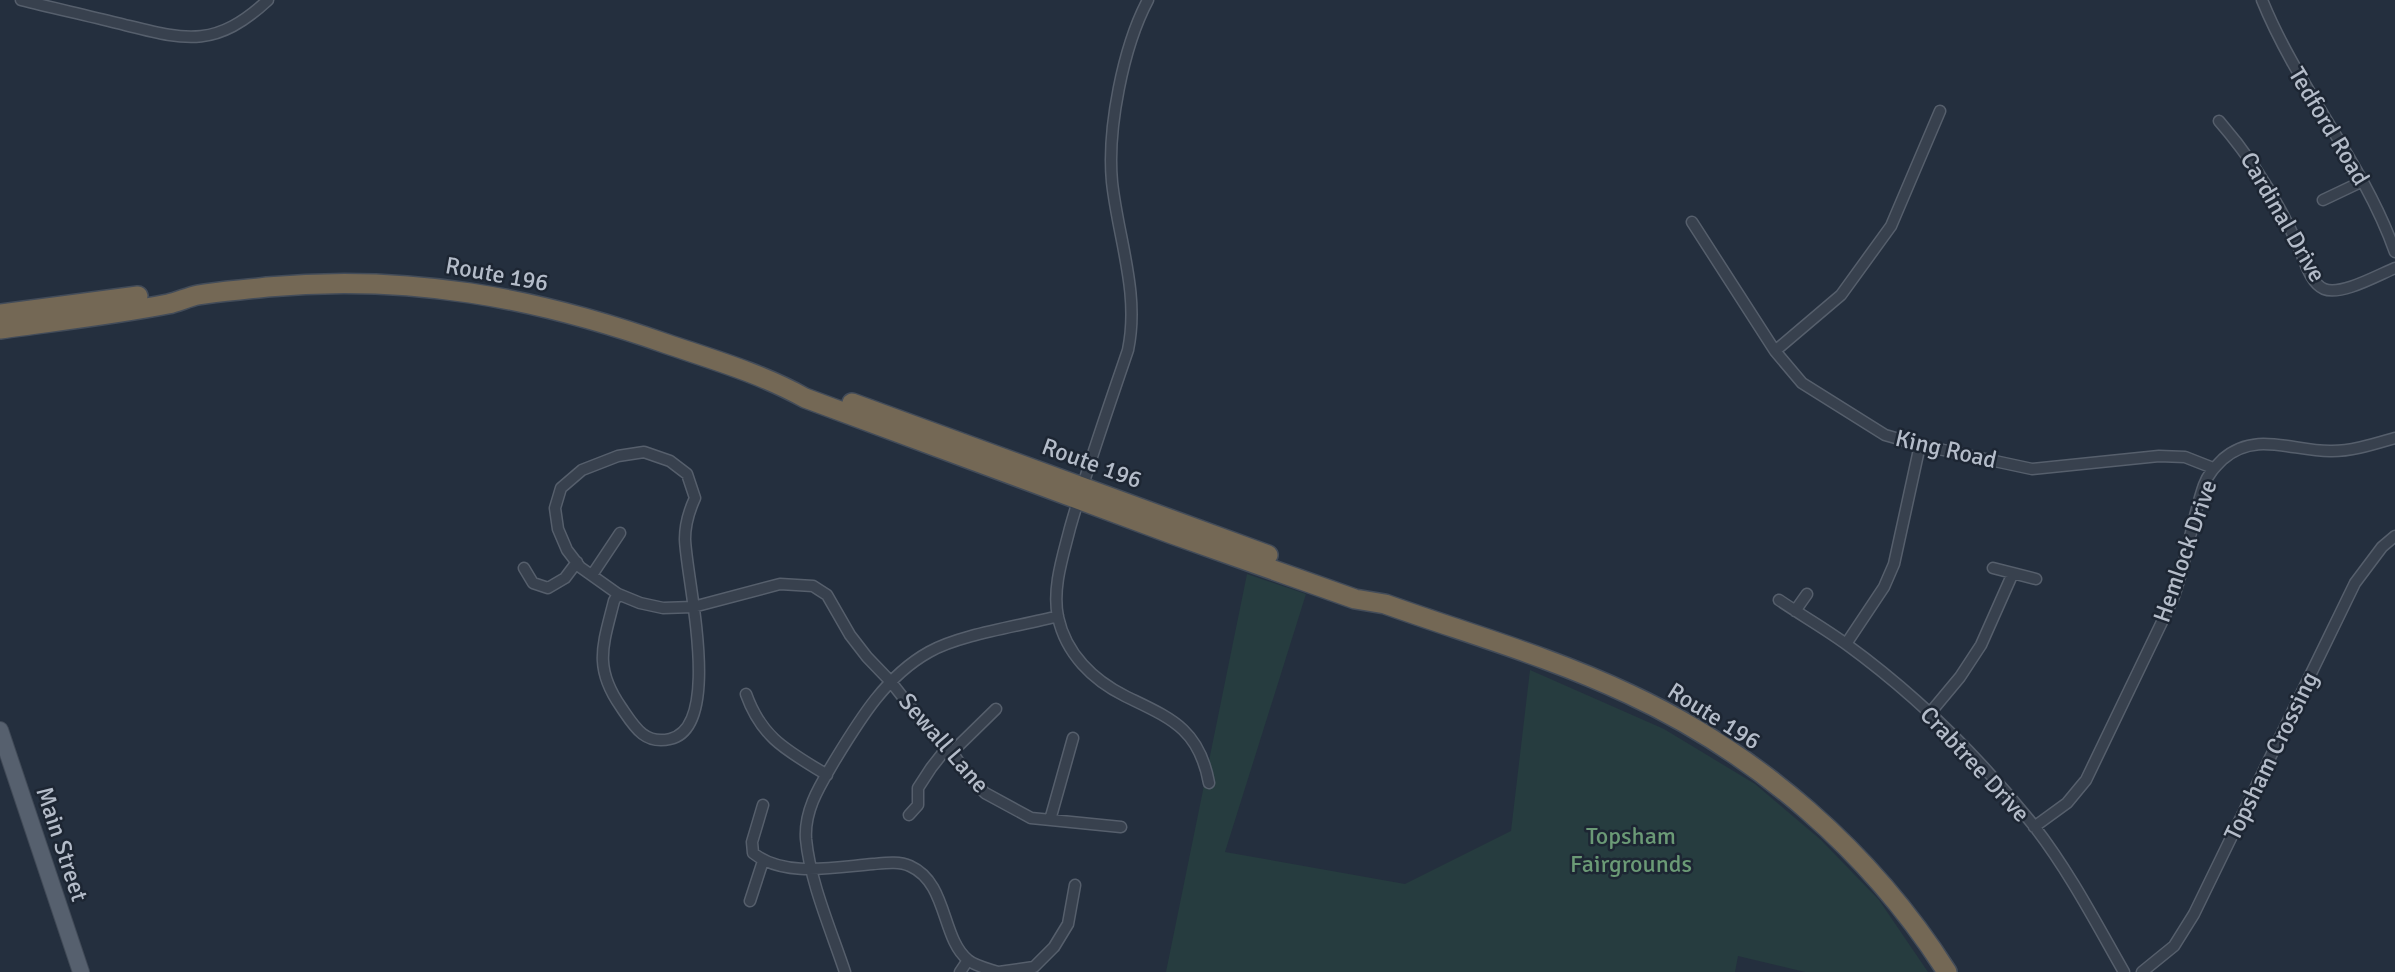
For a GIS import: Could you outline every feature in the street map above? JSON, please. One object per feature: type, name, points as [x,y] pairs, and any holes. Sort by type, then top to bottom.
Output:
[{"type":"highway","name":"Route 196","points":[[0,314],[153,293],[198,295],[268,287],[355,283],[412,285],[481,293],[556,308],[777,383],[808,387],[1080,493],[1357,588],[1385,604],[1583,674],[1629,694],[1706,735],[1796,800],[1881,882],[1947,972]]},
{"type":"highway","name":"Route 196","points":[[0,329],[169,304],[198,295]]},
{"type":"highway","points":[[0,303],[27,299],[74,304]]},
{"type":"main road","name":"Main Street","points":[[0,730],[81,972]]},
{"type":"street","points":[[21,0],[178,38],[208,35],[233,27],[268,0]]},
{"type":"street","points":[[1148,0],[1124,65],[1112,150],[1112,180],[1133,309],[1132,333],[1080,493],[1058,578],[1058,617],[1075,656],[1097,680],[1165,714],[1194,741],[1206,764],[1209,783]]},
{"type":"street","name":"Tedford Road","points":[[2262,0],[2293,66],[2363,181],[2395,253]]},
{"type":"street","points":[[1775,351],[1841,295],[1891,226],[1940,111]]},
{"type":"street","name":"Cardinal Drive","points":[[2219,121],[2242,147],[2269,190],[2288,222],[2312,278],[2320,287],[2337,291],[2395,268]]},
{"type":"street","points":[[2323,200],[2363,181]]},
{"type":"street","name":"King Road","points":[[1692,222],[1775,351],[1802,383],[1885,435],[2032,469],[2159,456],[2185,457],[2213,468]]},
{"type":"street","name":"Hemlock Drive","points":[[2034,827],[2067,803],[2077,791],[2086,780],[2107,739],[2180,582],[2204,483],[2213,468],[2228,455],[2263,443],[2330,452],[2395,438]]},
{"type":"street","points":[[1846,644],[1884,587],[1894,564],[1920,445]]},
{"type":"street","points":[[618,594],[601,656],[606,680],[639,733],[659,742],[680,737],[691,724],[696,705],[699,654],[685,540],[687,517],[695,498],[687,474],[670,461],[644,452],[618,456],[582,470],[561,488],[555,508],[558,529],[567,550],[577,562],[618,594],[663,608],[693,607]]},
{"type":"street","points":[[592,575],[620,533]]},
{"type":"street","name":"Topsham Crossing","points":[[2142,972],[2174,946],[2194,914],[2355,583],[2382,547],[2395,536]]},
{"type":"street","points":[[524,568],[533,583],[548,588],[565,578],[577,562]]},
{"type":"street","points":[[1993,568],[2036,579]]},
{"type":"street","points":[[1930,713],[1960,677],[1981,645],[2013,573]]},
{"type":"street","name":"Sewall Lane","points":[[693,607],[780,584],[813,586],[827,595],[850,635],[867,657],[985,793],[1031,818],[1121,827]]},
{"type":"street","points":[[1795,611],[1807,594]]},
{"type":"street","name":"Crabtree Drive","points":[[1779,600],[1846,644],[1930,713],[1980,766],[2034,827],[2089,910],[2124,972]]},
{"type":"street","points":[[845,972],[811,869],[806,824],[816,794],[859,719],[891,682],[930,652],[958,640],[1058,617]]},
{"type":"street","points":[[746,694],[754,718],[783,748],[827,775]]},
{"type":"street","points":[[909,815],[918,805],[918,788],[942,754],[952,752],[996,709]]},
{"type":"street","points":[[1050,820],[1073,738]]},
{"type":"street","points":[[763,805],[752,842],[753,853],[763,861],[811,869],[888,862],[906,864],[919,870],[929,880],[951,933],[968,960],[998,972],[1036,970],[1068,925],[1075,885]]},
{"type":"street","points":[[750,901],[763,861]]},
{"type":"street","points":[[960,972],[968,960]]},
{"type":"green space","name":"Topsham Fairgrounds","points":[[1247,574],[1306,594],[1225,852],[1405,884],[1511,831],[1530,670],[1664,729],[1755,784],[1821,840],[1879,900],[1928,972],[1805,972],[1738,956],[1735,972],[1166,972]]}]
